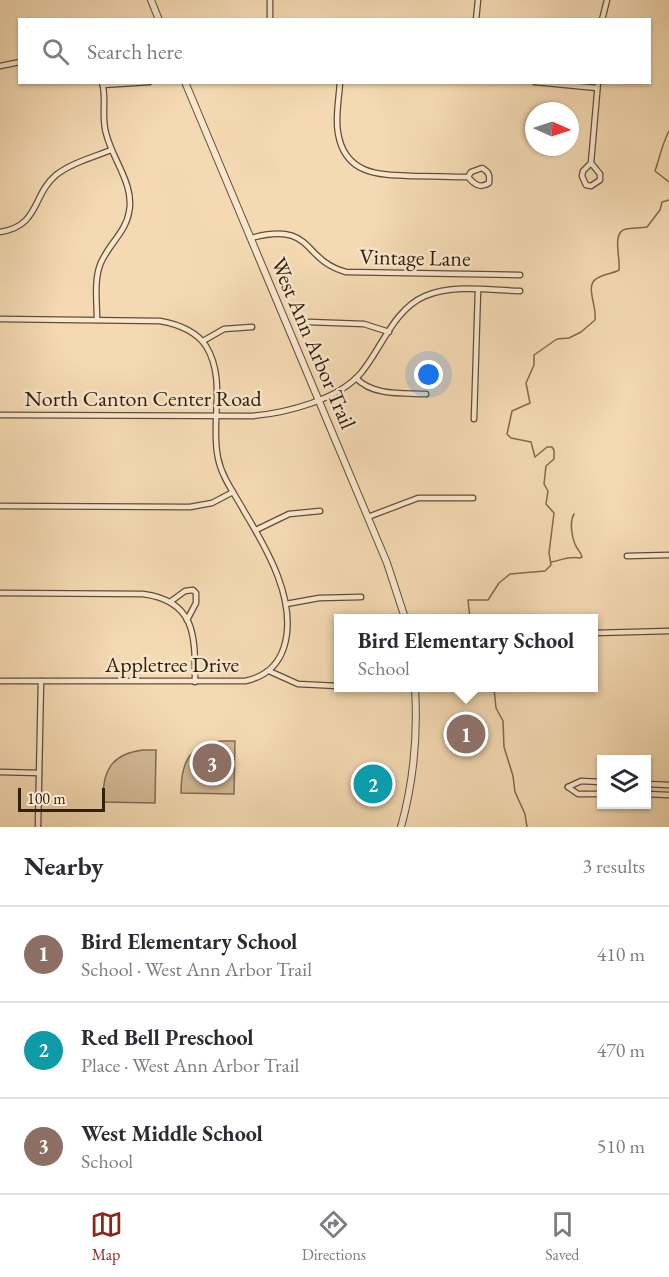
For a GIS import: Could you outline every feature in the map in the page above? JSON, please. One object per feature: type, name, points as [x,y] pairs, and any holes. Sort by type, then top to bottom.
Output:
[{"type":"street","points":[[151,0],[158,18]]},
{"type":"street","points":[[270,0],[270,18]]},
{"type":"street","points":[[476,18],[478,0]]},
{"type":"street","points":[[602,18],[607,0]]},
{"type":"street","points":[[0,66],[18,62]]},
{"type":"street","points":[[97,320],[100,266],[126,223],[130,206],[128,189],[104,127],[103,84]]},
{"type":"street","name":"West Ann Arbor Trail","points":[[186,84],[387,563],[404,614]]},
{"type":"street","points":[[340,84],[337,120],[339,140],[347,156],[359,167],[379,175],[468,177],[473,183],[484,186],[489,183],[490,176],[488,171],[482,168],[471,172],[468,177]]},
{"type":"street","points":[[577,84],[598,85],[591,164],[583,171],[582,176],[586,185],[591,186],[600,180],[600,174],[591,164]]},
{"type":"street","points":[[0,232],[15,229],[24,223],[56,175],[64,169],[111,150]]},
{"type":"street","name":"Vintage Lane","points":[[250,238],[275,233],[291,235],[306,243],[336,269],[346,272],[520,275]]},
{"type":"street","points":[[474,419],[478,290]]},
{"type":"street","points":[[426,394],[377,390],[364,386],[356,378],[405,310],[422,297],[442,291],[520,291]]},
{"type":"street","points":[[0,319],[170,323],[187,329],[203,341],[216,369],[218,457],[223,474],[256,530],[273,567],[286,604],[285,645],[279,659],[269,671]]},
{"type":"street","points":[[309,322],[364,324],[388,332]]},
{"type":"street","points":[[203,341],[224,329],[252,327]]},
{"type":"street","name":"North Canton Center Road","points":[[0,414],[216,416],[273,414],[294,409],[337,391],[356,378]]},
{"type":"street","points":[[0,506],[190,507],[212,503],[233,492]]},
{"type":"street","points":[[368,517],[418,498],[473,498]]},
{"type":"street","points":[[256,530],[289,514],[320,511]]},
{"type":"street","points":[[627,556],[669,555]]},
{"type":"street","points":[[170,602],[185,591],[193,590],[196,593],[196,603],[188,620]]},
{"type":"street","points":[[0,593],[143,594],[160,597],[170,602],[188,620],[196,643],[195,681]]},
{"type":"street","points":[[286,604],[319,598],[361,597]]},
{"type":"street","points":[[598,633],[669,631]]},
{"type":"street","name":"Appletree Drive","points":[[0,681],[245,681],[269,671],[298,684],[334,686]]},
{"type":"street","points":[[38,827],[41,681]]},
{"type":"street","points":[[401,827],[415,760],[417,734],[415,692]]},
{"type":"street","points":[[0,772],[39,772]]},
{"type":"street","points":[[597,782],[581,782],[568,787],[578,794],[597,794]]},
{"type":"street","points":[[651,784],[669,784]]},
{"type":"street","points":[[651,795],[669,795]]},
{"type":"shaded area","points":[[221,741],[235,741],[234,794],[181,793],[183,772],[189,757],[201,746]]},
{"type":"shaded area","points":[[143,750],[156,750],[155,803],[103,802],[104,781],[111,766],[123,755]]},
{"type":"waterway","points":[[669,131],[655,171],[669,182]]},
{"type":"waterway","points":[[470,614],[468,600],[488,600],[499,583],[510,574],[545,571],[551,565],[549,553],[554,513],[546,504],[548,491],[544,484],[546,466],[554,459],[554,450],[552,447],[547,447],[535,457],[531,442],[511,438],[507,434],[512,411],[530,403],[526,383],[534,365],[534,355],[557,339],[569,338],[581,332],[595,320],[591,286],[599,277],[619,270],[618,240],[621,231],[647,227],[660,210],[662,202],[669,200]]},
{"type":"waterway","points":[[551,562],[582,557],[575,545],[571,526],[574,514]]},
{"type":"waterway","points":[[494,692],[496,708],[503,721],[504,747],[513,776],[515,792],[525,814],[527,827]]},
{"type":"place","name":"Bird Elementary School","points":[[466,734]]},
{"type":"place","name":"West Middle School","points":[[212,763]]},
{"type":"place","name":"Red Bell Preschool","points":[[373,784]]}]
